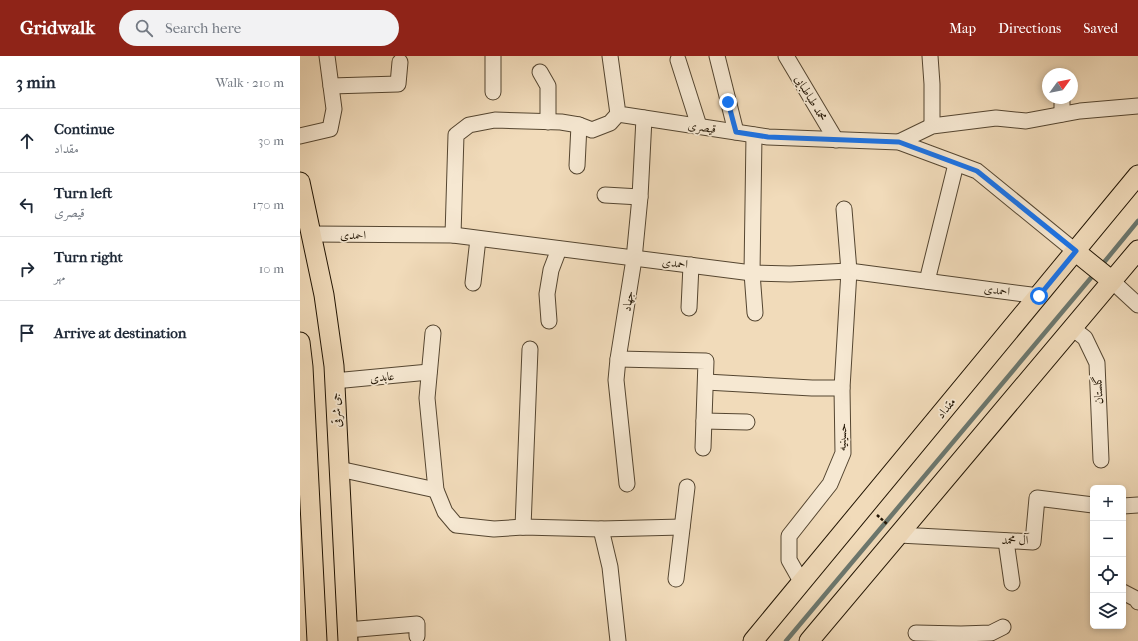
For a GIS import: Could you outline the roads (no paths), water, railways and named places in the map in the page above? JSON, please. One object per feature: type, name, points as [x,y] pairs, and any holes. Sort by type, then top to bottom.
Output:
[{"type":"main road","name":"مقداد","points":[[754,641],[1138,175]]},
{"type":"main road","name":"جی شرقی","points":[[300,182],[324,295],[334,366],[348,635]]},
{"type":"main road","points":[[809,641],[1138,250]]},
{"type":"main road","points":[[1076,251],[1112,281]]},
{"type":"main road","points":[[300,342],[303,367],[307,564],[317,641]]},
{"type":"street","points":[[300,136],[330,129],[334,109],[327,56]]},
{"type":"street","points":[[493,56],[493,92]]},
{"type":"street","points":[[453,236],[456,136],[469,125],[495,120],[561,122],[579,125],[592,130],[610,123],[618,114],[610,56]]},
{"type":"street","points":[[717,56],[736,132]]},
{"type":"street","name":"محمد طباطبایی","points":[[786,56],[836,140]]},
{"type":"street","points":[[930,56],[932,126]]},
{"type":"street","points":[[678,60],[699,126]]},
{"type":"street","points":[[331,86],[398,84],[400,62]]},
{"type":"street","points":[[540,72],[548,86],[548,122]]},
{"type":"street","points":[[1062,104],[1062,114]]},
{"type":"street","points":[[899,142],[932,126],[996,118],[1026,121],[1080,111],[1138,106]]},
{"type":"street","name":"قیصری","points":[[618,114],[768,137],[899,142],[977,171],[1076,251]]},
{"type":"street","name":"جهاد","points":[[627,484],[616,380],[634,259],[640,198],[644,118]]},
{"type":"street","points":[[577,166],[579,125]]},
{"type":"street","points":[[754,135],[752,273],[755,314]]},
{"type":"street","points":[[926,281],[956,164]]},
{"type":"street","points":[[605,195],[640,198]]},
{"type":"street","name":"حسینیه","points":[[802,583],[789,560],[789,536],[830,484],[842,453],[842,388],[848,271],[844,209]]},
{"type":"street","name":"احمدی","points":[[311,234],[453,236],[752,273],[790,274],[848,271],[1039,296]]},
{"type":"street","points":[[473,283],[478,239]]},
{"type":"street","points":[[549,321],[547,294],[551,270],[559,249]]},
{"type":"street","points":[[689,308],[691,265]]},
{"type":"street","points":[[1112,281],[1138,305]]},
{"type":"street","name":"گلستان","points":[[1072,328],[1086,338],[1097,363],[1101,460]]},
{"type":"street","points":[[433,333],[427,398],[436,490],[445,512],[456,525],[494,529],[523,527],[601,529],[682,527]]},
{"type":"street","points":[[523,527],[530,349]]},
{"type":"street","points":[[618,359],[706,361],[703,448]]},
{"type":"street","name":"عابدی","points":[[334,381],[429,372]]},
{"type":"street","points":[[706,382],[812,388],[842,388]]},
{"type":"street","points":[[704,421],[747,422]]},
{"type":"street","points":[[339,469],[436,490]]},
{"type":"street","points":[[676,579],[687,487]]},
{"type":"street","name":"آل محمد","points":[[899,535],[1034,542],[1037,498],[1090,505]]},
{"type":"street","points":[[1126,506],[1138,505]]},
{"type":"street","points":[[601,529],[610,566],[618,641]]},
{"type":"street","points":[[1006,541],[1012,583]]},
{"type":"street","points":[[1125,593],[1138,601]]},
{"type":"street","points":[[348,635],[417,624],[417,636]]},
{"type":"street","points":[[916,633],[978,637],[991,633],[1003,626]]},
{"type":"waterway","points":[[1101,266],[1138,221]]},
{"type":"waterway","points":[[786,641],[1095,273]]}]
